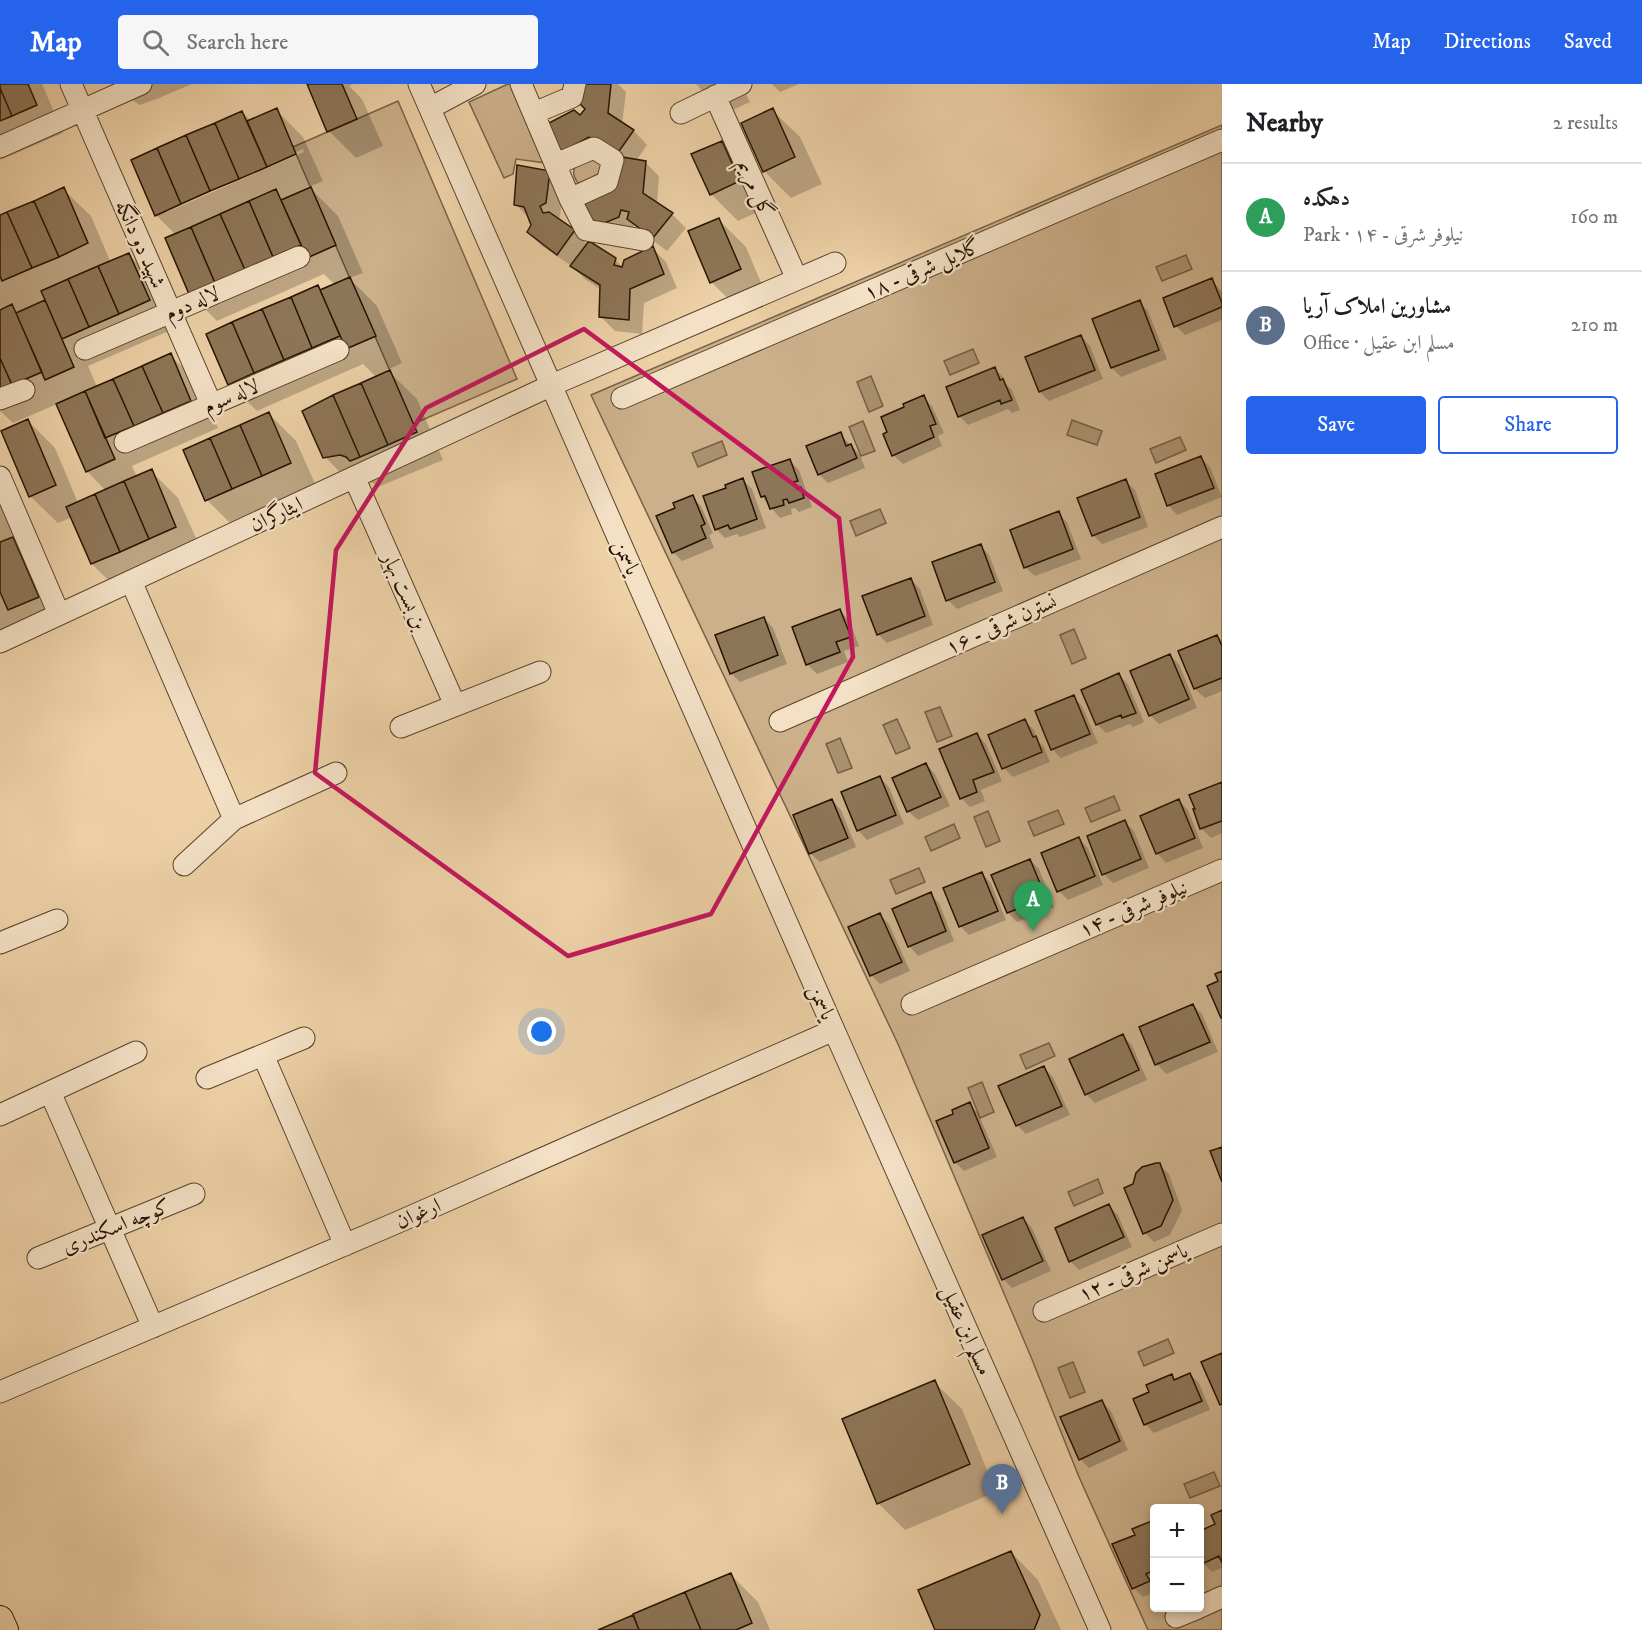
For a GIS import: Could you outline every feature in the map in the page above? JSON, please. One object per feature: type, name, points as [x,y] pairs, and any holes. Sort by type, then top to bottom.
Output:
[{"type":"main road","points":[[0,1619],[5,1630]]},
{"type":"street","name":"شهید دو دانگه","points":[[71,84],[211,405]]},
{"type":"street","points":[[0,147],[141,84]]},
{"type":"street","name":"یاسمن","points":[[419,84],[834,1030]]},
{"type":"street","points":[[430,108],[475,84]]},
{"type":"street","points":[[520,84],[570,199],[586,230],[643,240]]},
{"type":"street","points":[[534,113],[572,97],[575,84]]},
{"type":"street","points":[[681,113],[741,84]]},
{"type":"street","name":"گل مریم","points":[[715,96],[797,279]]},
{"type":"street","name":"گلایل شرقی - ۱۸","points":[[622,398],[1222,140]]},
{"type":"street","points":[[556,164],[594,148],[613,160],[608,182],[570,199]]},
{"type":"street","name":"لاله دوم","points":[[85,349],[299,257]]},
{"type":"street","name":"ایثارگران","points":[[0,642],[552,386],[834,263]]},
{"type":"street","name":"لاله سوم","points":[[125,442],[338,350]]},
{"type":"street","points":[[0,399],[24,390]]},
{"type":"street","points":[[0,477],[59,614]]},
{"type":"street","name":"بن بست بهار","points":[[354,477],[455,705]]},
{"type":"street","name":"نسترن شرقی - ۱۶","points":[[780,721],[1222,527]]},
{"type":"street","points":[[130,581],[234,819]]},
{"type":"street","points":[[401,727],[540,672]]},
{"type":"street","points":[[184,866],[234,819],[336,773]]},
{"type":"street","name":"نیلوفر شرقی - ۱۴","points":[[912,1004],[1222,870]]},
{"type":"street","points":[[0,943],[57,920]]},
{"type":"street","name":"ارغوان","points":[[0,1392],[345,1245],[834,1030]]},
{"type":"street","name":"مسلم ابن عقیل","points":[[834,1030],[1100,1630]]},
{"type":"street","points":[[207,1078],[304,1038]]},
{"type":"street","points":[[0,1115],[136,1052]]},
{"type":"street","points":[[263,1055],[345,1245]]},
{"type":"street","points":[[50,1092],[153,1327]]},
{"type":"street","name":"کوچه اسکندری","points":[[38,1258],[194,1194]]},
{"type":"street","name":"یاسمن شرقی - ۱۲","points":[[1044,1311],[1222,1234]]},
{"type":"street","points":[[1204,1605],[1222,1597]]},
{"type":"street","points":[[1176,1617],[1188,1612]]},
{"type":"highlighted area","points":[[584,329],[839,518],[853,657],[711,914],[568,956],[315,773],[336,550],[426,408]]},
{"type":"shaded area","points":[[510,84],[546,163],[516,159],[513,174],[504,178],[469,102]]},
{"type":"shaded area","points":[[398,101],[517,379],[413,424],[293,147]]},
{"type":"shaded area","points":[[1222,125],[1222,1630],[1148,1630],[1079,1477],[1031,1357],[898,1044],[591,395]]},
{"type":"shaded area","points":[[581,158],[600,160],[605,174],[580,185],[575,178],[574,171]]},
{"type":"shaded area","points":[[1186,255],[1192,269],[1162,281],[1156,267]]},
{"type":"shaded area","points":[[973,349],[979,363],[950,375],[944,361]]},
{"type":"shaded area","points":[[871,376],[883,406],[869,412],[857,382]]},
{"type":"shaded area","points":[[1072,420],[1102,431],[1097,445],[1067,435]]},
{"type":"shaded area","points":[[863,421],[875,451],[861,456],[849,427]]},
{"type":"shaded area","points":[[1180,437],[1186,450],[1156,463],[1150,449]]},
{"type":"shaded area","points":[[722,441],[727,455],[698,467],[692,453]]},
{"type":"shaded area","points":[[880,509],[886,523],[856,536],[850,521]]},
{"type":"shaded area","points":[[1074,629],[1086,658],[1072,664],[1060,635]]},
{"type":"shaded area","points":[[940,707],[952,736],[937,742],[925,712]]},
{"type":"shaded area","points":[[897,719],[910,748],[896,754],[883,725]]},
{"type":"shaded area","points":[[840,738],[852,768],[838,773],[826,744]]},
{"type":"shaded area","points":[[1114,796],[1120,810],[1091,822],[1085,808]]},
{"type":"shaded area","points":[[1058,810],[1064,824],[1034,836],[1028,822]]},
{"type":"shaded area","points":[[988,811],[1000,841],[986,847],[974,817]]},
{"type":"shaded area","points":[[954,824],[960,838],[931,851],[925,837]]},
{"type":"shaded area","points":[[919,868],[925,882],[896,894],[890,880]]},
{"type":"shaded area","points":[[1049,1043],[1055,1056],[1026,1069],[1020,1055]]},
{"type":"shaded area","points":[[982,1082],[994,1112],[980,1118],[968,1088]]},
{"type":"shaded area","points":[[1098,1179],[1103,1193],[1074,1206],[1068,1192]]},
{"type":"shaded area","points":[[1168,1339],[1174,1353],[1144,1366],[1138,1352]]},
{"type":"shaded area","points":[[1073,1362],[1085,1392],[1070,1398],[1058,1368]]},
{"type":"shaded area","points":[[1214,1472],[1220,1486],[1190,1498],[1184,1484]]},
{"type":"building","points":[[0,84],[28,84],[37,105],[12,116]]},
{"type":"building","points":[[307,84],[342,84],[357,119],[327,132]]},
{"type":"building","points":[[581,84],[611,84],[608,113],[634,130],[617,154],[589,137],[558,154],[545,125],[574,110],[580,115],[585,109],[580,104]]},
{"type":"building","points":[[0,88],[12,116],[0,121]]},
{"type":"building","points":[[277,108],[296,154],[267,167],[247,121]]},
{"type":"building","points":[[773,108],[795,157],[763,172],[741,123]]},
{"type":"building","points":[[242,111],[267,167],[239,179],[215,123]]},
{"type":"building","points":[[215,123],[239,179],[210,191],[186,135]]},
{"type":"building","points":[[186,135],[210,191],[181,204],[157,148]]},
{"type":"building","points":[[722,141],[740,181],[710,195],[691,154]]},
{"type":"building","points":[[157,148],[181,204],[155,216],[131,160]]},
{"type":"building","points":[[616,156],[646,161],[643,193],[673,213],[653,238],[627,219],[629,212],[621,210],[619,217],[590,229],[579,201]]},
{"type":"building","points":[[517,165],[550,171],[546,203],[540,206],[543,213],[549,212],[575,230],[557,255],[527,232],[531,225],[524,207],[514,205]]},
{"type":"building","points":[[64,187],[88,243],[59,257],[34,201]]},
{"type":"building","points":[[311,187],[336,245],[307,258],[281,200]]},
{"type":"building","points":[[276,189],[301,245],[273,257],[249,201]]},
{"type":"building","points":[[34,201],[59,257],[32,268],[7,212]]},
{"type":"building","points":[[249,201],[273,257],[245,270],[220,214]]},
{"type":"building","points":[[7,212],[32,268],[2,281],[0,276],[0,215]]},
{"type":"building","points":[[220,214],[245,270],[215,283],[191,227]]},
{"type":"building","points":[[719,218],[741,269],[710,283],[688,231]]},
{"type":"building","points":[[191,227],[215,283],[189,294],[165,238]]},
{"type":"building","points":[[589,241],[616,258],[614,265],[622,267],[624,260],[653,246],[664,274],[630,289],[629,320],[599,317],[600,285],[570,266]]},
{"type":"building","points":[[129,253],[150,300],[119,314],[98,266]]},
{"type":"building","points":[[98,266],[119,314],[89,327],[68,279]]},
{"type":"building","points":[[350,277],[376,336],[346,349],[320,290]]},
{"type":"building","points":[[1212,278],[1222,307],[1174,327],[1163,298]]},
{"type":"building","points":[[68,279],[89,327],[62,339],[41,291]]},
{"type":"building","points":[[318,285],[340,336],[312,348],[291,297]]},
{"type":"building","points":[[291,297],[312,348],[284,360],[262,309]]},
{"type":"building","points":[[45,300],[74,367],[45,380],[16,313]]},
{"type":"building","points":[[1140,300],[1159,350],[1111,368],[1092,319]]},
{"type":"building","points":[[12,304],[42,372],[12,385],[0,358],[0,310]]},
{"type":"building","points":[[262,309],[284,360],[254,373],[232,322]]},
{"type":"building","points":[[232,322],[254,373],[228,385],[206,334]]},
{"type":"building","points":[[1081,335],[1095,370],[1039,392],[1025,357]]},
{"type":"building","points":[[171,353],[191,401],[163,413],[142,366]]},
{"type":"building","points":[[0,358],[12,385],[0,390]]},
{"type":"building","points":[[142,366],[163,413],[134,426],[113,379]]},
{"type":"building","points":[[995,367],[1012,400],[1001,404],[1000,400],[958,417],[946,387]]},
{"type":"building","points":[[390,370],[417,432],[388,445],[361,383]]},
{"type":"building","points":[[113,379],[134,426],[105,438],[85,391]]},
{"type":"building","points":[[361,383],[388,445],[360,457],[333,395]]},
{"type":"building","points":[[85,391],[115,459],[86,472],[56,404]]},
{"type":"building","points":[[333,395],[360,457],[350,461],[340,455],[323,458],[302,411]]},
{"type":"building","points":[[924,395],[936,424],[930,426],[934,437],[892,456],[883,434],[887,432],[881,417]]},
{"type":"building","points":[[269,412],[291,463],[262,476],[240,425]]},
{"type":"building","points":[[28,419],[56,485],[29,497],[1,431]]},
{"type":"building","points":[[240,425],[262,476],[232,489],[210,438]]},
{"type":"building","points":[[841,432],[846,446],[851,444],[857,458],[818,475],[806,446]]},
{"type":"building","points":[[210,438],[232,489],[205,501],[183,450]]},
{"type":"building","points":[[1201,456],[1214,488],[1167,506],[1155,474]]},
{"type":"building","points":[[790,459],[798,481],[794,482],[797,489],[801,487],[804,498],[789,503],[787,499],[783,500],[784,505],[770,509],[765,496],[761,497],[752,472]]},
{"type":"building","points":[[152,469],[176,527],[149,539],[124,481]]},
{"type":"building","points":[[743,478],[757,519],[730,529],[728,525],[715,530],[703,496],[726,488],[725,485]]},
{"type":"building","points":[[1126,479],[1140,517],[1092,536],[1077,498]]},
{"type":"building","points":[[124,481],[149,539],[120,552],[95,494]]},
{"type":"building","points":[[95,494],[120,552],[91,564],[66,507]]},
{"type":"building","points":[[693,495],[705,524],[701,526],[706,538],[672,553],[656,516],[675,508],[673,503]]},
{"type":"building","points":[[1059,511],[1073,549],[1024,568],[1010,530]]},
{"type":"building","points":[[13,537],[39,597],[8,610],[0,592],[0,542]]},
{"type":"building","points":[[981,544],[995,582],[946,601],[932,562]]},
{"type":"building","points":[[911,578],[925,616],[877,635],[862,596]]},
{"type":"building","points":[[840,609],[851,637],[836,642],[840,652],[806,665],[792,627]]},
{"type":"building","points":[[764,617],[778,655],[730,674],[715,635]]},
{"type":"building","points":[[1217,635],[1222,646],[1222,678],[1194,689],[1178,651]]},
{"type":"building","points":[[1170,654],[1189,699],[1149,716],[1130,671]]},
{"type":"building","points":[[1119,673],[1136,713],[1122,718],[1121,715],[1096,725],[1081,690]]},
{"type":"building","points":[[1074,695],[1090,734],[1051,750],[1035,711]]},
{"type":"building","points":[[1025,719],[1033,737],[1036,736],[1042,752],[1002,769],[988,735]]},
{"type":"building","points":[[977,733],[994,772],[973,780],[977,792],[960,799],[939,749]]},
{"type":"building","points":[[926,763],[941,797],[907,812],[892,778]]},
{"type":"building","points":[[880,776],[896,815],[857,831],[841,792]]},
{"type":"building","points":[[1222,782],[1222,821],[1200,829],[1189,795]]},
{"type":"building","points":[[832,799],[848,838],[809,854],[793,815]]},
{"type":"building","points":[[1179,799],[1195,838],[1156,854],[1140,816]]},
{"type":"building","points":[[1125,820],[1141,859],[1102,875],[1087,836]]},
{"type":"building","points":[[1079,837],[1095,876],[1057,892],[1041,853]]},
{"type":"building","points":[[1030,859],[1046,898],[1007,913],[991,875]]},
{"type":"building","points":[[982,872],[998,911],[959,927],[943,888]]},
{"type":"building","points":[[931,892],[946,931],[908,947],[892,909]]},
{"type":"building","points":[[880,913],[902,962],[870,976],[848,927]]},
{"type":"building","points":[[1222,971],[1221,1018],[1207,986],[1218,981],[1215,974]]},
{"type":"building","points":[[1193,1004],[1210,1042],[1155,1065],[1139,1027]]},
{"type":"building","points":[[1123,1034],[1139,1070],[1085,1095],[1069,1059]]},
{"type":"building","points":[[1044,1066],[1062,1106],[1016,1126],[998,1086]]},
{"type":"building","points":[[970,1102],[989,1148],[954,1163],[936,1121],[953,1114],[952,1110]]},
{"type":"building","points":[[1222,1147],[1222,1182],[1210,1151]]},
{"type":"building","points":[[1160,1163],[1173,1200],[1161,1226],[1143,1234],[1124,1188],[1133,1184],[1136,1173],[1142,1167]]},
{"type":"building","points":[[1109,1204],[1124,1237],[1069,1262],[1055,1228]]},
{"type":"building","points":[[1023,1217],[1043,1261],[1002,1280],[982,1235]]},
{"type":"building","points":[[1222,1353],[1222,1404],[1220,1405],[1201,1362]]},
{"type":"building","points":[[1190,1373],[1202,1401],[1144,1425],[1133,1399],[1149,1392],[1146,1385],[1172,1374],[1174,1380]]},
{"type":"building","points":[[935,1380],[970,1464],[877,1504],[842,1419]]},
{"type":"building","points":[[1102,1400],[1120,1441],[1079,1460],[1060,1417]]},
{"type":"building","points":[[1222,1510],[1222,1563],[1219,1556],[1204,1563],[1204,1529],[1215,1524],[1211,1515]]},
{"type":"building","points":[[1150,1522],[1150,1572],[1146,1574],[1150,1581],[1132,1589],[1112,1544],[1135,1535],[1132,1529]]},
{"type":"building","points":[[1011,1551],[1040,1615],[1034,1630],[935,1630],[918,1590]]},
{"type":"building","points":[[731,1573],[752,1623],[736,1630],[701,1630],[685,1592]]},
{"type":"building","points":[[685,1592],[701,1630],[639,1630],[633,1614]]},
{"type":"building","points":[[633,1615],[639,1630],[598,1630]]},
{"type":"place","name":"دهکده","points":[[1033,931]]},
{"type":"place","name":"مشاورین املاک آریا","points":[[1002,1514]]}]
